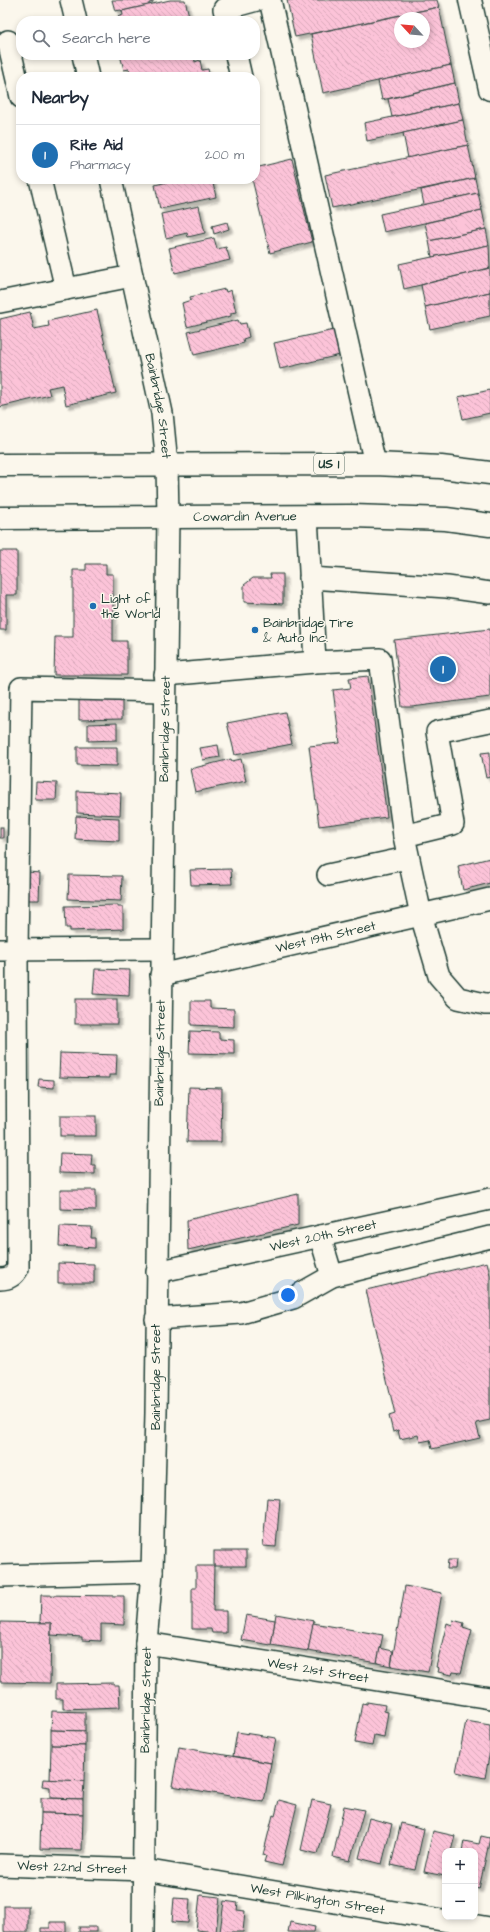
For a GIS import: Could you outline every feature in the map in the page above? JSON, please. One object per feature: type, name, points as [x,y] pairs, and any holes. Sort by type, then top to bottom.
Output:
[{"type":"main road","points":[[470,0],[486,57],[490,89]]},
{"type":"main road","name":"US 1","points":[[0,465],[375,464],[440,467],[490,473]]},
{"type":"main road","name":"Cowardin Avenue","points":[[0,518],[307,516],[415,518],[490,525]]},
{"type":"street","points":[[71,0],[75,16]]},
{"type":"street","points":[[226,16],[224,9],[257,0]]},
{"type":"street","points":[[270,0],[375,464]]},
{"type":"street","points":[[10,41],[16,72]]},
{"type":"street","points":[[84,60],[87,72]]},
{"type":"street","points":[[237,60],[240,72]]},
{"type":"street","points":[[41,184],[66,289]]},
{"type":"street","name":"Bainbridge Street","points":[[111,184],[162,413],[167,465],[168,517],[152,1572],[146,1643],[143,1932]]},
{"type":"street","points":[[0,302],[132,276]]},
{"type":"street","points":[[307,516],[315,662]]},
{"type":"street","points":[[310,578],[447,587],[490,593]]},
{"type":"street","points":[[0,1279],[7,1279],[15,1275],[18,1268],[9,950],[21,688],[165,683],[315,662],[380,659],[407,858],[421,915],[439,976],[458,998],[490,1004]]},
{"type":"street","points":[[404,836],[453,824],[437,732],[490,721]]},
{"type":"street","points":[[328,874],[407,858]]},
{"type":"street","name":"West 19th Street","points":[[161,975],[490,899]]},
{"type":"street","points":[[9,950],[161,949]]},
{"type":"street","name":"West 20th Street","points":[[157,1272],[490,1199]]},
{"type":"street","points":[[320,1236],[332,1276]]},
{"type":"street","points":[[156,1319],[241,1313],[293,1298],[332,1276],[490,1237]]},
{"type":"street","points":[[0,1576],[152,1572]]},
{"type":"street","name":"West 21st Street","points":[[146,1643],[490,1698]]},
{"type":"street","name":"West 22nd Street","points":[[0,1865],[144,1870]]},
{"type":"street","name":"West Pilkington Street","points":[[144,1870],[490,1928]]},
{"type":"building","points":[[112,0],[153,0],[153,2],[149,3],[149,5],[122,11],[115,11]]},
{"type":"building","points":[[170,0],[185,0],[189,16],[120,16],[123,15],[122,11]]},
{"type":"building","points":[[287,0],[437,0],[439,7],[415,12],[394,12],[394,16],[295,37]]},
{"type":"building","points":[[439,7],[451,65],[323,93],[311,34],[394,16],[394,48],[430,48],[430,12],[415,12]]},
{"type":"building","points":[[121,60],[195,60],[195,62],[200,60],[202,70],[208,69],[209,72],[130,72],[129,69],[124,70]]},
{"type":"building","points":[[451,65],[455,83],[382,100],[378,81]]},
{"type":"building","points":[[455,83],[459,103],[392,117],[388,99]]},
{"type":"building","points":[[459,103],[463,120],[367,141],[364,123]]},
{"type":"building","points":[[463,120],[468,145],[408,158],[403,133]]},
{"type":"building","points":[[468,145],[475,178],[332,208],[325,175]]},
{"type":"building","points":[[292,159],[312,242],[270,253],[253,184],[260,184],[260,167]]},
{"type":"building","points":[[475,178],[478,193],[424,205],[421,190]]},
{"type":"building","points":[[213,184],[216,197],[160,209],[155,185]]},
{"type":"building","points":[[478,193],[482,210],[384,232],[380,214]]},
{"type":"building","points":[[199,206],[205,233],[188,237],[187,233],[166,238],[161,214]]},
{"type":"building","points":[[482,210],[486,229],[429,241],[425,223]]},
{"type":"building","points":[[227,222],[229,229],[214,234],[212,226]]},
{"type":"building","points":[[486,229],[489,245],[432,257],[429,241]]},
{"type":"building","points":[[214,238],[217,249],[226,247],[230,260],[175,273],[169,248]]},
{"type":"building","points":[[489,245],[490,268],[404,289],[399,264]]},
{"type":"building","points":[[490,268],[490,292],[425,307],[421,285]]},
{"type":"building","points":[[225,289],[226,292],[231,290],[236,312],[231,313],[231,316],[187,327],[182,303],[191,300],[190,297]]},
{"type":"building","points":[[490,292],[490,316],[430,329],[425,307]]},
{"type":"building","points":[[97,310],[116,393],[66,405],[62,385],[48,388],[50,395],[0,407],[0,319],[30,312],[34,329],[49,326],[48,321]]},
{"type":"building","points":[[238,320],[240,324],[246,323],[249,337],[243,339],[244,343],[194,355],[188,332]]},
{"type":"building","points":[[334,330],[340,355],[280,369],[274,343]]},
{"type":"building","points":[[490,390],[490,413],[463,419],[458,397]]},
{"type":"building","points":[[0,551],[17,551],[17,595],[6,595],[6,630],[0,630]]},
{"type":"building","name":"Light of the World","points":[[86,564],[106,564],[106,574],[113,574],[113,641],[127,641],[127,675],[54,675],[55,637],[73,637],[73,570],[86,570]]},
{"type":"building","points":[[270,574],[283,574],[283,604],[244,602],[244,585],[253,578],[271,578]]},
{"type":"building","points":[[490,629],[490,697],[402,707],[394,640]]},
{"type":"building","points":[[368,676],[387,817],[319,826],[309,746],[340,743],[333,690],[351,688],[349,678]]},
{"type":"building","points":[[79,699],[122,699],[122,719],[79,720]]},
{"type":"building","points":[[285,712],[292,744],[235,755],[227,723]]},
{"type":"building","points":[[117,723],[117,740],[88,741],[88,724]]},
{"type":"building","points":[[218,745],[220,757],[203,760],[200,748]]},
{"type":"building","points":[[77,747],[117,747],[117,766],[77,765]]},
{"type":"building","points":[[490,752],[490,777],[486,778],[481,753]]},
{"type":"building","points":[[231,759],[232,761],[241,759],[246,781],[195,792],[190,769]]},
{"type":"building","points":[[36,782],[57,783],[56,800],[35,800]]},
{"type":"building","points":[[77,791],[121,793],[120,815],[77,813]]},
{"type":"building","points":[[76,816],[119,818],[119,841],[75,839]]},
{"type":"building","points":[[0,827],[3,827],[3,838],[0,838]]},
{"type":"building","points":[[490,858],[490,883],[463,890],[458,866]]},
{"type":"building","points":[[231,869],[232,884],[191,885],[190,870]]},
{"type":"building","points":[[28,872],[40,873],[39,900],[27,900]]},
{"type":"building","points":[[69,875],[122,876],[121,901],[68,899]]},
{"type":"building","points":[[118,905],[118,907],[123,907],[123,929],[70,931],[70,928],[66,928],[65,906]]},
{"type":"building","points":[[95,969],[130,970],[129,996],[93,994]]},
{"type":"building","points":[[75,999],[117,999],[117,1024],[75,1024]]},
{"type":"building","points":[[191,1001],[210,1001],[210,1008],[234,1009],[234,1027],[191,1025]]},
{"type":"building","points":[[190,1031],[219,1032],[219,1039],[234,1040],[234,1054],[189,1053]]},
{"type":"building","points":[[60,1053],[117,1055],[116,1075],[109,1075],[109,1078],[59,1077]]},
{"type":"building","points":[[39,1079],[54,1080],[54,1088],[38,1087]]},
{"type":"building","points":[[189,1087],[222,1088],[221,1142],[187,1142]]},
{"type":"building","points":[[60,1116],[96,1116],[96,1136],[60,1136]]},
{"type":"building","points":[[60,1153],[92,1154],[91,1165],[95,1165],[95,1174],[59,1173]]},
{"type":"building","points":[[60,1190],[96,1190],[96,1210],[60,1209]]},
{"type":"building","points":[[298,1194],[298,1225],[188,1250],[187,1220]]},
{"type":"building","points":[[60,1226],[92,1227],[91,1238],[95,1238],[95,1248],[59,1246]]},
{"type":"building","points":[[487,1262],[490,1275],[490,1420],[476,1423],[480,1438],[432,1449],[430,1440],[420,1442],[418,1435],[400,1439],[398,1430],[393,1432],[389,1416],[395,1414],[366,1290]]},
{"type":"building","points":[[58,1263],[94,1264],[94,1283],[58,1283]]},
{"type":"building","points":[[267,1498],[280,1499],[276,1547],[263,1546]]},
{"type":"building","points":[[214,1551],[246,1551],[246,1566],[214,1566]]},
{"type":"building","points":[[448,1560],[456,1560],[455,1569],[447,1569]]},
{"type":"building","points":[[196,1566],[214,1566],[213,1611],[226,1611],[226,1633],[212,1633],[211,1629],[192,1629],[192,1588],[196,1588]]},
{"type":"building","points":[[405,1586],[442,1593],[428,1672],[391,1666]]},
{"type":"building","points":[[41,1595],[124,1596],[124,1625],[101,1624],[101,1641],[82,1640],[82,1637],[51,1635],[51,1623],[40,1623]]},
{"type":"building","points":[[276,1614],[314,1621],[308,1651],[271,1645]]},
{"type":"building","points":[[246,1615],[275,1620],[271,1645],[241,1640]]},
{"type":"building","points":[[453,1620],[464,1623],[463,1627],[472,1630],[461,1673],[453,1672],[452,1675],[438,1672],[439,1668],[436,1667],[447,1623],[452,1625]]},
{"type":"building","points":[[0,1622],[51,1623],[50,1683],[0,1682]]},
{"type":"building","points":[[313,1623],[383,1635],[377,1663],[308,1651]]},
{"type":"building","points":[[380,1648],[393,1651],[391,1666],[377,1663]]},
{"type":"building","points":[[114,1683],[114,1685],[119,1685],[120,1707],[63,1709],[63,1699],[56,1699],[56,1684]]},
{"type":"building","points":[[367,1702],[385,1705],[384,1711],[388,1712],[384,1737],[374,1735],[372,1746],[355,1743],[362,1703],[367,1704]]},
{"type":"building","points":[[52,1711],[85,1712],[85,1731],[51,1730]]},
{"type":"building","points":[[466,1721],[490,1725],[490,1751],[485,1778],[456,1772]]},
{"type":"building","points":[[51,1730],[85,1731],[85,1746],[51,1745]]},
{"type":"building","points":[[237,1732],[276,1738],[271,1763],[233,1756]]},
{"type":"building","points":[[51,1745],[85,1746],[84,1781],[50,1780]]},
{"type":"building","points":[[179,1747],[271,1763],[264,1802],[172,1786]]},
{"type":"building","points":[[43,1779],[84,1781],[83,1799],[50,1798],[50,1787],[42,1786]]},
{"type":"building","points":[[41,1798],[83,1799],[83,1814],[41,1813]]},
{"type":"building","points":[[279,1800],[297,1805],[282,1866],[264,1862],[266,1856],[263,1855],[273,1815],[275,1816]]},
{"type":"building","points":[[312,1800],[331,1804],[318,1854],[301,1850]]},
{"type":"building","points":[[344,1806],[364,1810],[350,1861],[333,1857]]},
{"type":"building","points":[[41,1813],[83,1814],[82,1850],[40,1849]]},
{"type":"building","points":[[369,1818],[392,1824],[382,1864],[359,1858]]},
{"type":"building","points":[[401,1823],[424,1829],[415,1870],[391,1865]]},
{"type":"building","points":[[433,1831],[455,1836],[452,1848],[442,1848],[442,1875],[424,1872]]},
{"type":"building","points":[[481,1836],[490,1838],[479,1889],[478,1848],[463,1848],[464,1841],[479,1844]]},
{"type":"building","points":[[200,1895],[220,1897],[216,1932],[196,1930]]},
{"type":"building","points":[[174,1898],[190,1899],[188,1923],[172,1922]]},
{"type":"building","points":[[224,1901],[238,1903],[237,1910],[245,1911],[243,1932],[220,1932]]},
{"type":"building","points":[[4,1906],[28,1906],[28,1932],[4,1932]]},
{"type":"building","points":[[50,1922],[66,1922],[66,1932],[41,1932],[41,1928],[50,1928]]},
{"type":"building","points":[[290,1922],[315,1927],[314,1932],[288,1932]]},
{"type":"building","points":[[79,1927],[97,1927],[97,1932],[79,1932]]},
{"type":"place","name":"Light of the World","points":[[93,606]]},
{"type":"place","name":"Bainbridge Tire & Auto Inc.","points":[[255,630]]},
{"type":"place","name":"Rite Aid","points":[[443,669]]}]
